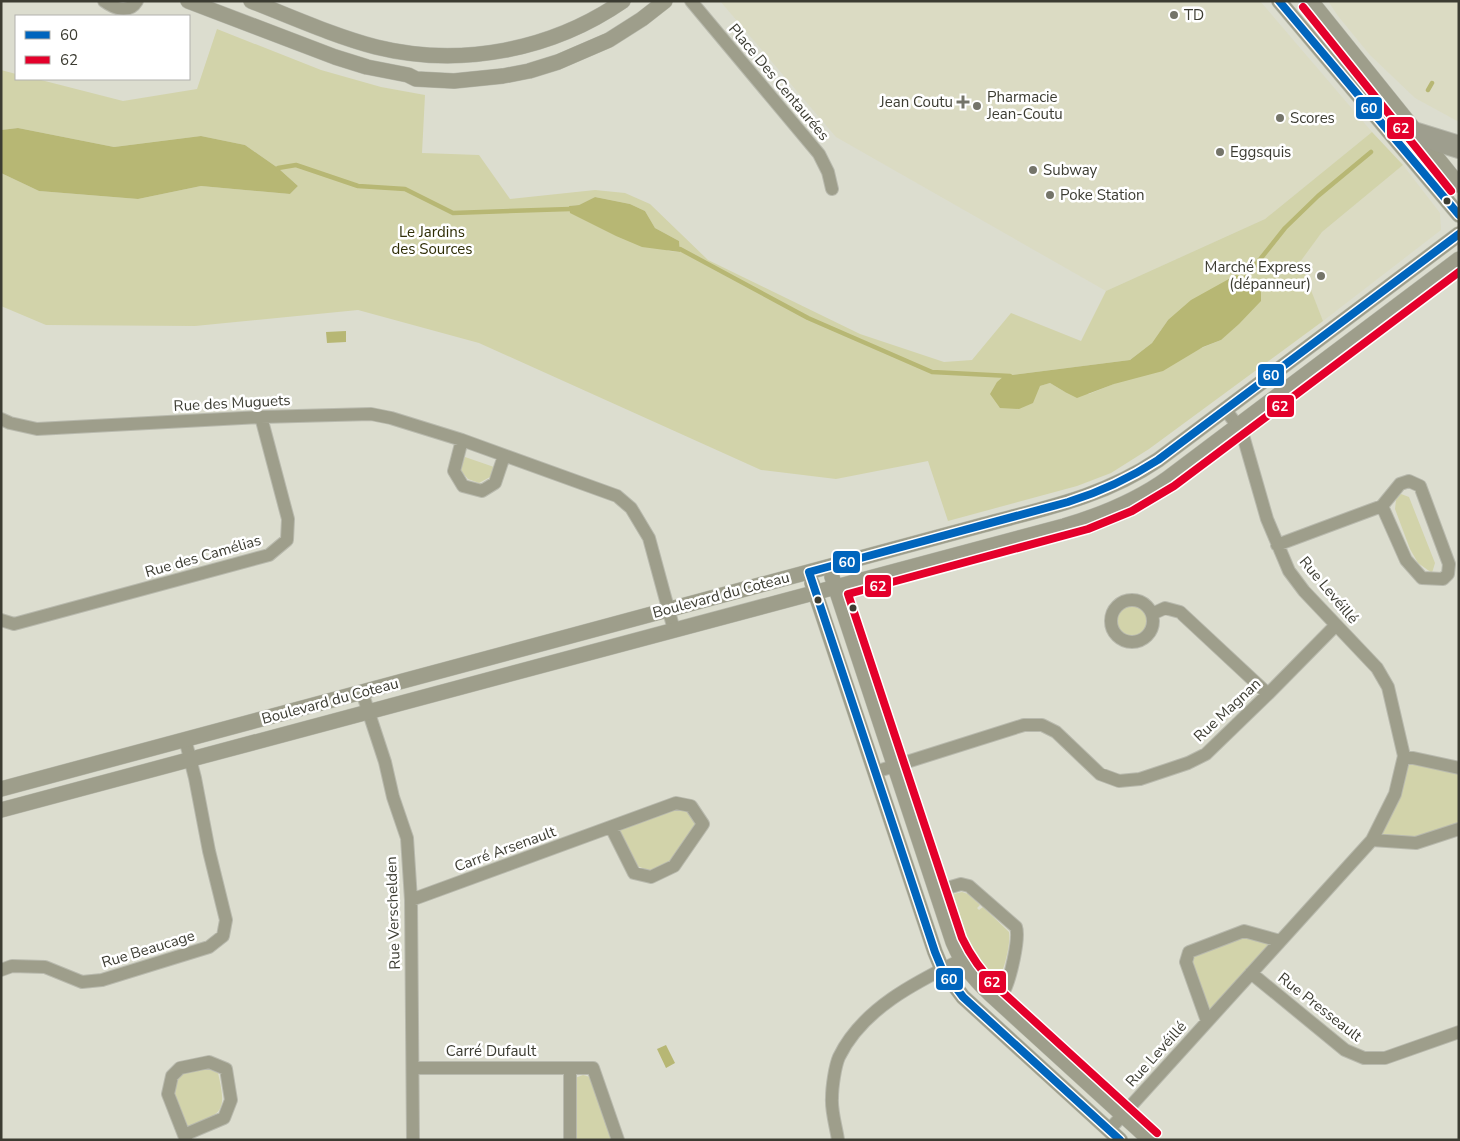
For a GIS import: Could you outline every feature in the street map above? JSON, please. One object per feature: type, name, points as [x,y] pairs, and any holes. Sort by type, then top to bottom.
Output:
[{"type":"highway","points":[[1417,134],[1459,147]]},
{"type":"street","points":[[104,1],[115,7],[127,10],[132,8],[137,1]]},
{"type":"street","points":[[188,1],[366,67],[408,75],[416,79],[454,81],[516,74],[558,62],[604,43],[636,23],[665,1]]},
{"type":"street","points":[[252,1],[376,47],[416,54],[447,56],[509,50],[548,39],[600,16],[623,1]]},
{"type":"street","name":"Place Des Centaurées","points":[[691,1],[818,154],[828,172],[832,189]]},
{"type":"street","points":[[1279,1],[1459,214]]},
{"type":"street","points":[[1311,1],[1459,185]]},
{"type":"street","points":[[509,50],[516,74]]},
{"type":"street","name":"Boulevard du Coteau","points":[[1,789],[993,523],[1096,493],[1144,469],[1459,234]]},
{"type":"street","name":"Boulevard du Coteau","points":[[1,810],[1064,526],[1110,511],[1158,485],[1459,259]]},
{"type":"street","name":"Rue Levéillé","points":[[1115,1135],[1123,1115],[1372,840],[1396,794],[1404,756],[1388,687],[1377,668],[1304,591],[1289,571],[1267,519],[1243,437],[1238,426],[1225,410]]},
{"type":"street","name":"Rue des Muguets","points":[[1,419],[36,429],[261,417],[371,414],[391,418],[462,440],[617,496],[631,508],[649,538],[674,630]]},
{"type":"street","name":"Rue des Camélias","points":[[1,620],[14,624],[269,555],[287,540],[288,519],[261,417]]},
{"type":"street","points":[[462,440],[454,471],[463,486],[482,491],[495,484],[504,456]]},
{"type":"street","points":[[1277,544],[1382,506],[1400,484],[1409,481],[1420,486],[1450,564],[1448,574],[1443,579],[1422,578],[1406,560],[1382,506]]},
{"type":"street","points":[[829,566],[953,942],[961,960],[975,979],[997,1002],[1150,1140]]},
{"type":"street","points":[[809,572],[942,969],[963,997],[1115,1135]]},
{"type":"street","points":[[1152,614],[1165,608],[1180,612],[1268,694]]},
{"type":"street","name":"Rue Magnan","points":[[875,772],[1024,725],[1042,725],[1056,732],[1100,774],[1118,781],[1140,779],[1188,763],[1206,754],[1336,625]]},
{"type":"street","name":"Rue Verschelden","points":[[362,692],[407,838],[410,900],[413,1140]]},
{"type":"street","name":"Rue Beaucage","points":[[1,970],[12,966],[45,967],[82,982],[102,980],[210,947],[223,936],[226,920],[185,740]]},
{"type":"street","points":[[1404,756],[1459,768]]},
{"type":"street","name":"Carré Arsenault","points":[[410,900],[676,803],[691,806],[703,824],[674,866],[651,877],[634,873],[611,828]]},
{"type":"street","points":[[1372,840],[1416,843],[1459,829]]},
{"type":"street","points":[[937,891],[961,884],[969,886],[1016,927],[1018,940],[1008,983],[1004,993],[997,1002]]},
{"type":"street","name":"Rue Levéillé","points":[[1207,1021],[1186,962],[1189,952],[1244,931],[1280,940]]},
{"type":"street","points":[[838,1140],[832,1099],[839,1057],[853,1036],[869,1018],[894,998],[942,969],[961,960]]},
{"type":"street","name":"Rue Presseault","points":[[1251,973],[1345,1050],[1364,1058],[1385,1058],[1459,1032]]},
{"type":"street","points":[[208,1062],[226,1069],[231,1100],[224,1118],[185,1138],[168,1094],[172,1076],[180,1068],[208,1062]]},
{"type":"street","name":"Carré Dufault","points":[[412,1068],[593,1068],[618,1140]]},
{"type":"street","points":[[570,1068],[570,1140]]},
{"type":"shaded area","points":[[720,1],[1260,1],[1372,132],[1265,219],[1106,291],[836,137]]},
{"type":"shaded area","points":[[1328,1],[1459,1],[1459,122],[1415,98],[1370,55]]},
{"type":"shaded area","points":[[18,128],[114,147],[201,136],[245,145],[278,168],[298,186],[290,194],[201,186],[138,199],[39,191],[1,173],[1,130]]},
{"type":"shaded area","points":[[1403,165],[1440,213],[1441,230],[1323,321],[1299,262],[1322,232]]},
{"type":"shaded area","points":[[595,197],[630,204],[645,211],[655,228],[679,241],[680,252],[642,247],[570,213],[569,206],[579,205]]},
{"type":"shaded area","points":[[1236,275],[1246,278],[1261,292],[1261,301],[1221,340],[1203,347],[1163,371],[1114,384],[1077,398],[1050,383],[1040,386],[1033,403],[1019,409],[1000,408],[990,394],[997,382],[1004,376],[1130,360],[1152,343],[1168,320],[1191,300]]},
{"type":"shaded area","points":[[346,331],[346,342],[327,343],[326,332]]},
{"type":"shaded area","points":[[666,1045],[675,1063],[666,1068],[657,1049]]},
{"type":"green space","name":"Le Jardins des Sources","points":[[217,29],[321,70],[381,87],[425,95],[422,153],[479,155],[510,199],[595,190],[625,193],[650,204],[708,260],[860,334],[944,362],[972,360],[1011,313],[1081,341],[1106,291],[1265,219],[1372,132],[1403,165],[1322,232],[1300,262],[1323,321],[1149,449],[1111,473],[1077,486],[948,521],[928,461],[836,479],[761,470],[479,343],[358,310],[195,326],[46,325],[1,306],[1,173],[39,191],[138,199],[201,186],[290,194],[298,186],[278,168],[245,145],[201,136],[114,147],[18,128],[1,130],[1,70],[15,74],[15,80],[41,80],[123,101],[197,89]],"holes":[[[595,197],[630,204],[645,211],[655,228],[679,241],[680,252],[669,251],[569,206],[579,205]],[[1168,320],[1221,340],[1089,394],[1065,392],[1050,383],[1040,386],[1004,376],[1130,360],[1152,343]]]},
{"type":"green space","points":[[465,457],[494,467],[490,477],[479,483],[468,479],[460,470]]},
{"type":"green space","points":[[1401,494],[1409,497],[1435,563],[1432,573],[1418,563],[1410,549],[1395,509],[1396,500]]},
{"type":"green space","points":[[1132,605],[1138,606],[1143,610],[1147,615],[1147,627],[1143,632],[1138,636],[1132,637],[1126,636],[1121,632],[1117,627],[1116,621],[1117,615],[1121,610],[1126,606]]},
{"type":"green space","points":[[1405,762],[1459,772],[1459,826],[1414,841],[1378,837]]},
{"type":"green space","points":[[678,807],[688,810],[698,823],[672,861],[651,871],[637,866],[618,830]]},
{"type":"green space","points":[[962,892],[968,894],[980,905],[977,908],[979,910],[983,907],[1009,932],[1006,958],[997,981],[989,981],[974,965],[957,933],[947,899],[950,895]]},
{"type":"green space","points":[[1242,934],[1276,941],[1209,1016],[1188,963],[1191,955]]},
{"type":"green space","points":[[205,1068],[218,1073],[222,1104],[220,1110],[209,1119],[188,1128],[175,1095],[176,1078],[183,1073]]},
{"type":"green space","points":[[583,1075],[590,1077],[614,1140],[573,1140],[575,1078]]},
{"type":"waterway","points":[[1428,90],[1432,83]]},
{"type":"waterway","points":[[1242,282],[1285,228],[1318,196],[1371,152]]},
{"type":"waterway","points":[[278,168],[296,165],[358,186],[405,189],[453,213],[570,209]]},
{"type":"waterway","points":[[680,249],[808,318],[932,372],[1010,376]]},
{"type":"transit line","name":"60","points":[[1279,1],[1459,215]]},
{"type":"transit line","name":"62","points":[[1303,7],[1451,191]]},
{"type":"transit line","name":"60","points":[[1120,1140],[963,997],[942,969],[809,572],[1068,502],[1126,479],[1158,460],[1459,234]]},
{"type":"transit line","name":"62","points":[[1157,1133],[997,987],[969,952],[962,938],[848,594],[1088,529],[1132,511],[1174,486],[1459,272]]},
{"type":"place","name":"TD","points":[[1174,15]]},
{"type":"place","name":"Jean Coutu","points":[[963,102]]},
{"type":"place","name":"Pharmacie Jean-Coutu","points":[[977,106]]},
{"type":"place","name":"Scores","points":[[1280,118]]},
{"type":"place","name":"Eggsquis","points":[[1220,152]]},
{"type":"place","name":"Subway","points":[[1033,170]]},
{"type":"place","name":"Poke Station","points":[[1050,195]]},
{"type":"place","name":"Marché Express (dépanneur)","points":[[1321,276]]}]
